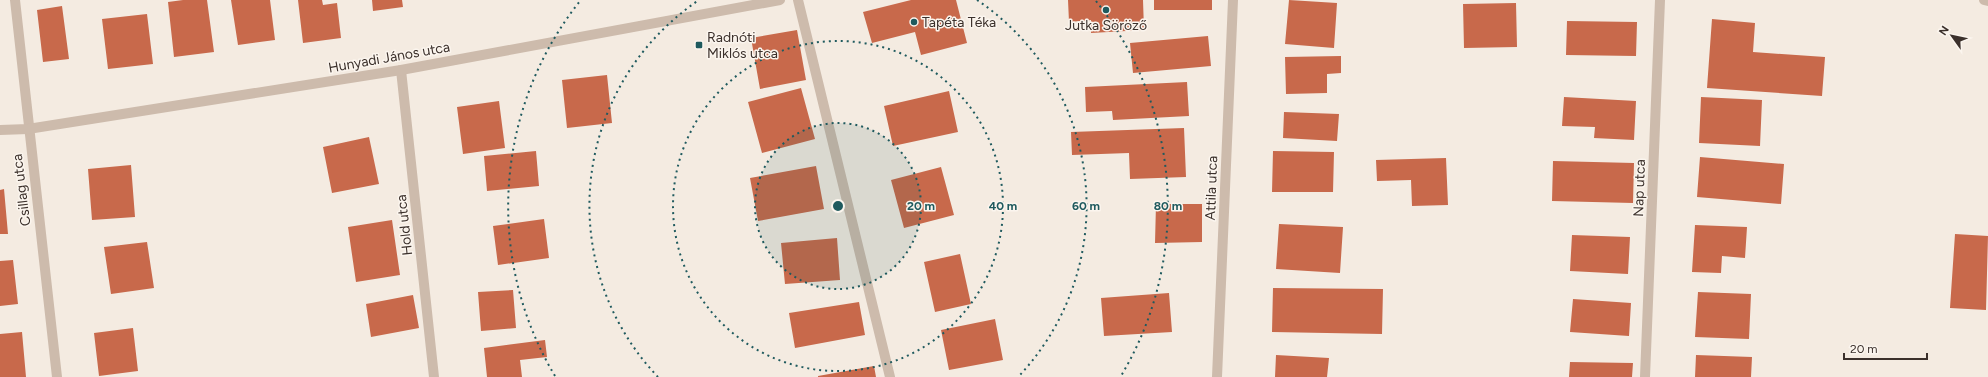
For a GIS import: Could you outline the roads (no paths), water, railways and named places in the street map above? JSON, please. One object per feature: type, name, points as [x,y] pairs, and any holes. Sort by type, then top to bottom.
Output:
[{"type":"street","name":"Csillag utca","points":[[15,0],[28,129],[57,377]]},
{"type":"street","name":"Hunyadi János utca","points":[[0,130],[28,129],[401,70],[780,0]]},
{"type":"street","points":[[798,0],[890,377]]},
{"type":"street","name":"Attila utca","points":[[1217,377],[1233,0]]},
{"type":"street","name":"Nap utca","points":[[1646,377],[1660,0]]},
{"type":"street","points":[[1984,0],[1988,1]]},
{"type":"street","name":"Hold utca","points":[[401,70],[434,377]]},
{"type":"place","name":"Jutka Söröző","points":[[1106,10]]},
{"type":"place","name":"Tapéta Téka","points":[[914,22]]},
{"type":"place","name":"Radnóti Miklós utca","points":[[699,45]]}]
